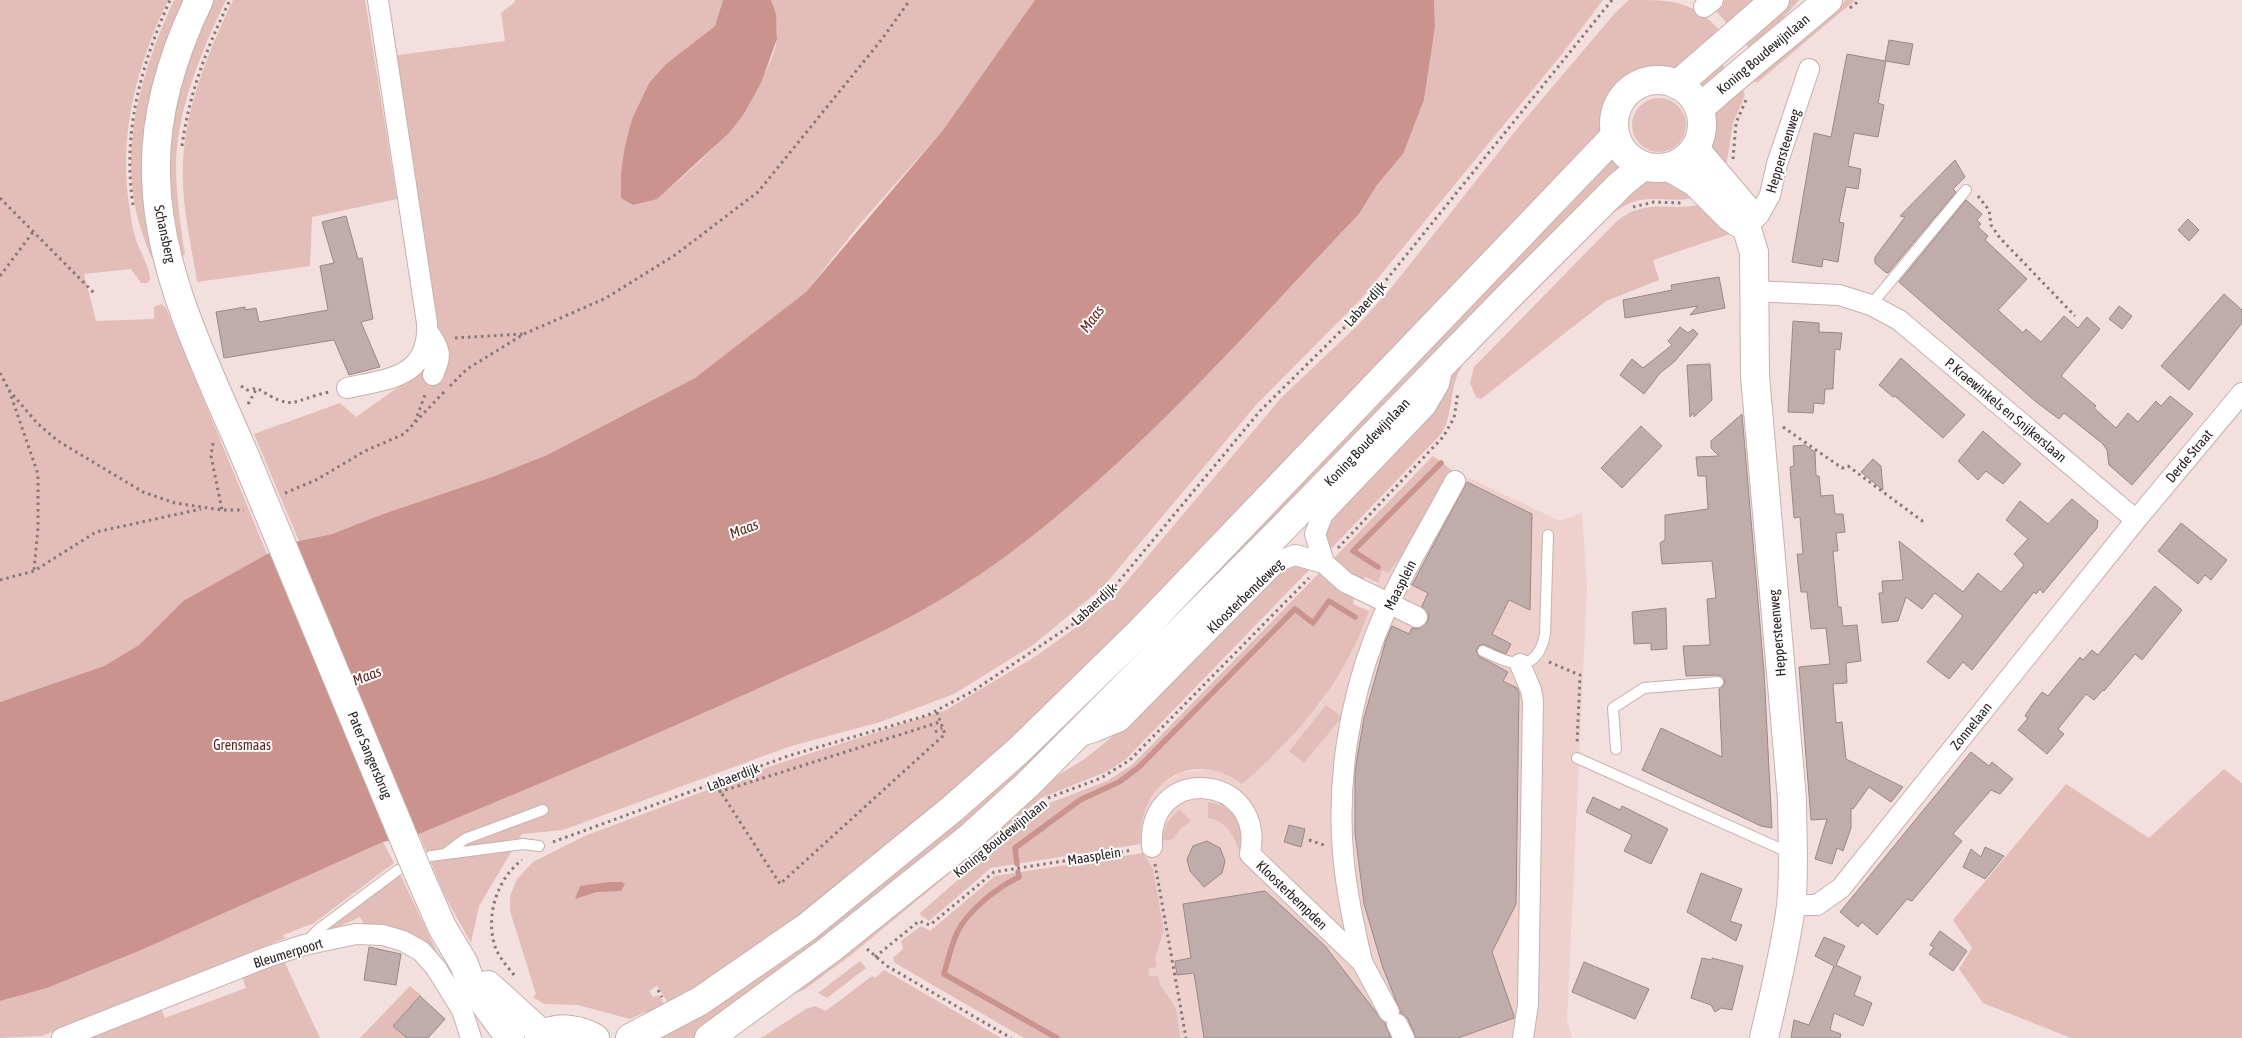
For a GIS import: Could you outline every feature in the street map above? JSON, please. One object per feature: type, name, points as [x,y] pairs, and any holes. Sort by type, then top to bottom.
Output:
[{"type":"main road","name":"Schansberg","points":[[199,0],[184,33],[165,94],[156,152],[157,196],[177,287],[247,461]]},
{"type":"main road","points":[[1677,85],[1775,0]]},
{"type":"main road","name":"Koning Boudewijnlaan","points":[[1699,110],[1751,62],[1777,44],[1828,0]]},
{"type":"main road","points":[[1656,167],[1688,157],[1695,148],[1700,136],[1702,123],[1699,110],[1686,91],[1677,85],[1665,81],[1652,81],[1640,84],[1629,90],[1621,100],[1615,111],[1613,123],[1620,149],[1630,159],[1695,182],[1730,217],[1746,226]]},
{"type":"main road","points":[[630,1038],[700,1001],[807,927],[952,809],[1018,751],[1141,631],[1615,136]]},
{"type":"main road","name":"Heppersteenweg","points":[[1695,148],[1743,205],[1746,213],[1746,226],[1754,252],[1755,376],[1777,679],[1792,799],[1793,854],[1791,905],[1776,988],[1764,1038]]},
{"type":"main road","name":"Koning Boudewijnlaan","points":[[709,1038],[829,950],[968,838],[1092,728],[1443,364],[1621,184],[1656,167]]},
{"type":"main road","name":"Pater Sangersbrug","points":[[247,461],[442,927],[464,964],[472,986],[510,1038]]},
{"type":"main road","name":"Pater Sangersbrug","points":[[464,964],[541,1037]]},
{"type":"main road","points":[[541,1037],[557,1029],[567,1029],[595,1038]]},
{"type":"street","points":[[347,388],[390,378],[408,371],[421,359],[425,351],[428,332],[378,0]]},
{"type":"street","name":"Heppersteenweg","points":[[1746,226],[1760,215],[1770,195],[1777,164],[1809,69]]},
{"type":"street","name":"P. Kraewinkels en Snijkerslaan","points":[[1754,291],[1839,295],[1871,305],[1899,320],[2136,520]]},
{"type":"street","points":[[428,332],[439,348],[440,359],[433,376]]},
{"type":"street","points":[[1278,561],[1426,406],[1439,384],[1443,364]]},
{"type":"street","name":"Derde Straat","points":[[2136,520],[2242,393]]},
{"type":"street","name":"Maasplein","points":[[1362,962],[1344,867],[1342,836],[1349,738],[1357,695],[1371,648],[1382,599],[1455,481]]},
{"type":"street","points":[[1323,514],[1315,534],[1324,563],[1345,582],[1417,617]]},
{"type":"street","name":"Zonnelaan","points":[[1791,905],[1817,906],[1841,888],[2136,520]]},
{"type":"street","name":"Kloosterbemdeweg","points":[[1092,728],[1120,721],[1278,561],[1295,555],[1324,563]]},
{"type":"street","points":[[1520,1036],[1528,1004],[1533,701],[1527,660]]},
{"type":"street","points":[[1082,688],[1079,701],[1092,728]]},
{"type":"street","name":"Kloosterbempden","points":[[1152,847],[1152,830],[1155,818],[1165,803],[1175,794],[1198,787],[1210,788],[1224,793],[1237,802],[1249,820],[1253,836],[1250,854],[1362,962],[1397,1025]]},
{"type":"street","name":"Bleumerpoort","points":[[62,1038],[304,945],[320,943],[343,936],[370,934],[394,938],[412,945],[429,959],[462,1010],[471,1038]]},
{"type":"lane","points":[[1871,305],[1966,190]]},
{"type":"lane","points":[[1483,651],[1511,664],[1527,660],[1543,644],[1545,634],[1548,535]]},
{"type":"lane","points":[[1616,749],[1613,708],[1644,688],[1718,682]]},
{"type":"lane","points":[[1577,758],[1793,854]]},
{"type":"lane","points":[[444,854],[465,839],[543,810]]},
{"type":"lane","points":[[304,945],[319,929],[398,870],[431,856],[522,844],[540,846]]},
{"type":"path","points":[[181,151],[195,84],[213,36],[230,0]]},
{"type":"path","points":[[276,497],[316,480],[365,451],[404,434],[414,426],[426,410],[467,370],[524,334],[606,298],[675,255],[758,192],[882,39],[910,0]]},
{"type":"path","name":"Labaerdijk","points":[[519,981],[500,956],[493,942],[494,906],[501,880],[512,867],[540,846],[578,835],[788,756],[936,710],[973,691],[1084,616],[1105,598],[1260,411],[1362,310],[1612,0]]},
{"type":"path","name":"Koning Boudewijnlaan","points":[[1731,166],[1736,123],[1748,97]]},
{"type":"path","points":[[1966,190],[1972,190],[1982,199],[1989,210],[1991,225],[2006,246],[2051,288],[2076,316]]},
{"type":"path","points":[[0,198],[95,294]]},
{"type":"path","points":[[1630,208],[1654,202],[1688,203]]},
{"type":"path","points":[[0,276],[33,232]]},
{"type":"path","points":[[460,340],[524,334]]},
{"type":"path","points":[[0,373],[9,390],[38,474],[38,528],[34,571]]},
{"type":"path","points":[[414,426],[433,376]]},
{"type":"path","points":[[242,387],[247,390],[257,388],[278,401],[288,404],[347,388]]},
{"type":"path","name":"Koning Boudewijnlaan","points":[[1043,800],[1101,778],[1130,760],[1324,563],[1443,437],[1454,418],[1458,387]]},
{"type":"path","points":[[246,406],[257,388]]},
{"type":"path","points":[[9,390],[37,423],[58,441],[114,476],[159,498],[222,510],[241,511],[250,508]]},
{"type":"path","points":[[1758,410],[1842,468],[1848,466],[1925,523]]},
{"type":"path","points":[[218,436],[213,442],[211,456],[222,510]]},
{"type":"path","points":[[0,580],[34,571],[96,532],[204,508]]},
{"type":"path","points":[[1527,660],[1580,675],[1577,758]]},
{"type":"path","points":[[715,783],[719,792],[780,884],[945,734],[936,710]]},
{"type":"path","points":[[719,792],[940,722]]},
{"type":"path","points":[[935,732],[942,728]]},
{"type":"path","points":[[1152,847],[1186,1038]]},
{"type":"path","name":"Maasplein","points":[[875,957],[919,921],[930,925],[994,872],[1152,847]]},
{"type":"path","points":[[859,954],[874,942]]},
{"type":"path","points":[[866,948],[875,957],[1012,1038]]},
{"type":"shaded area","points":[[0,0],[168,0],[147,50],[132,102],[126,156],[132,225],[150,280],[147,283],[141,283],[131,269],[84,274],[96,321],[154,319],[154,307],[161,304],[166,308],[267,554],[183,601],[139,645],[104,666],[0,702]]},
{"type":"shaded area","points":[[174,0],[187,0],[155,262],[143,235],[135,205],[131,175],[132,145],[142,85],[151,56]]},
{"type":"shaded area","points":[[212,0],[226,0],[208,39],[193,79],[181,121],[178,142],[176,163],[177,186],[185,254],[182,256],[172,220],[169,183],[171,129],[183,71]]},
{"type":"shaded area","points":[[233,0],[365,0],[397,199],[312,217],[310,266],[197,282],[183,183],[186,135],[190,112],[205,66]]},
{"type":"shaded area","points":[[515,0],[723,0],[715,26],[666,64],[649,83],[632,119],[621,171],[656,199],[717,144],[753,96],[770,62],[776,42],[776,23],[771,0],[1035,0],[943,130],[858,226],[806,292],[695,378],[547,455],[492,477],[383,514],[332,534],[299,541],[254,434],[340,403],[356,417],[428,366],[391,56],[505,41],[501,13]]},
{"type":"shaded area","points":[[1434,0],[1603,0],[1562,54],[1360,300],[1256,405],[1103,587],[1033,645],[954,694],[880,722],[788,747],[563,830],[522,834],[479,906],[471,943],[445,896],[419,834],[673,727],[838,653],[917,614],[967,583],[1021,545],[1124,457],[1173,410],[1359,214],[1377,185],[1403,154],[1424,100],[1435,27]]},
{"type":"shaded area","points":[[1629,0],[1682,4],[1703,15],[1724,35],[1678,69],[1651,71],[1640,74],[1623,84],[1608,108],[1604,129],[1174,576],[1065,694],[915,830],[673,1010],[657,986],[649,991],[653,997],[659,995],[669,1012],[651,1022],[645,1012],[630,1019],[578,1005],[544,1004],[533,997],[536,994],[510,911],[510,896],[517,879],[533,862],[587,835],[777,764],[946,710],[1036,656],[1111,600],[1281,398],[1359,324],[1388,292],[1521,124],[1615,13]]},
{"type":"shaded area","points":[[1725,0],[1764,0],[1732,29],[1717,12],[1718,6]]},
{"type":"shaded area","points":[[1784,0],[1799,0],[1753,52],[1740,38]]},
{"type":"shaded area","points":[[1846,0],[1855,0],[1758,82],[1749,81]]},
{"type":"shaded area","points":[[1717,59],[1730,73],[1704,95],[1691,83]]},
{"type":"shaded area","points":[[1740,84],[1745,95],[1733,123],[1726,167],[1711,151],[1710,130],[1712,121],[1720,106]]},
{"type":"shaded area","points":[[1654,98],[1664,98],[1674,102],[1682,110],[1686,125],[1682,140],[1674,148],[1664,152],[1654,152],[1644,148],[1636,140],[1632,130],[1632,120],[1636,110],[1644,102]]},
{"type":"shaded area","points":[[1612,156],[1625,169],[1150,642],[1146,633]]},
{"type":"shaded area","points":[[1667,178],[1698,197],[1633,202],[1610,216],[1464,363],[1453,389],[1448,417],[1441,434],[1328,552],[1324,526],[1444,377],[1646,179]]},
{"type":"shaded area","points":[[1702,204],[1736,232],[1653,260],[1659,280],[1606,301],[1481,399],[1476,397],[1470,383],[1474,367],[1616,222],[1638,209]]},
{"type":"shaded area","points":[[1433,456],[1452,470],[1414,540],[1388,573],[1382,570],[1378,583],[1365,577],[1363,581],[1351,575],[1333,559]]},
{"type":"shaded area","points":[[1452,470],[1560,521],[1582,513],[1587,587],[1567,1020],[1572,1038],[1180,1038],[1176,1008],[1160,984],[1158,976],[1149,977],[1148,969],[1157,967],[1155,958],[1164,929],[1153,869],[1145,859],[1141,844],[1141,824],[1146,806],[1160,785],[1180,773],[1207,769],[1221,772],[1235,779],[1280,750],[1320,704],[1348,659],[1365,622],[1382,570],[1444,486]]},
{"type":"shaded area","points":[[1292,564],[1312,567],[1126,759],[1108,771],[1041,798],[851,955],[805,989],[790,996],[730,1038],[1042,785],[1086,758],[1119,731],[1272,575]]},
{"type":"shaded area","points":[[1319,573],[1338,590],[1354,599],[1353,604],[1369,611],[1347,661],[1317,706],[1282,747],[1242,784],[1223,773],[1204,769],[1186,771],[1170,778],[1157,789],[1147,804],[1142,823],[1141,844],[991,868],[929,921],[919,914],[1042,806],[1107,781],[1132,765]]},
{"type":"shaded area","points":[[1326,705],[1342,717],[1304,763],[1289,751]]},
{"type":"shaded area","points":[[1073,709],[1077,716],[1016,784],[696,1038],[659,1038]]},
{"type":"shaded area","points":[[2224,769],[2242,783],[2242,1038],[2071,1038],[1983,1003],[1959,969],[1972,948],[1953,920],[2066,784],[2149,838]]},
{"type":"shaded area","points":[[1208,802],[1226,808],[1236,818],[1247,849],[1239,850],[1228,829],[1220,822],[1208,818]]},
{"type":"shaded area","points":[[1179,809],[1191,821],[1181,828],[1173,839],[1161,841],[1167,823]]},
{"type":"shaded area","points":[[383,842],[394,863],[314,923],[283,935],[285,938],[42,1036],[0,1038],[0,1001],[47,988],[139,951]]},
{"type":"shaded area","points":[[1143,853],[1153,869],[1164,930],[1155,958],[1157,967],[1148,969],[1149,976],[1158,976],[1160,984],[1176,1008],[1180,1038],[1024,1038],[895,963],[893,958],[903,949],[901,941],[921,926],[930,931],[995,876]]},
{"type":"shaded area","points":[[400,874],[438,954],[416,939],[365,926],[360,917],[319,936]]},
{"type":"shaded area","points":[[283,959],[320,1038],[75,1038],[159,1005],[165,1018],[246,988],[241,973]]},
{"type":"shaded area","points":[[860,961],[866,968],[827,998],[818,993]]},
{"type":"shaded area","points":[[884,970],[1001,1038],[761,1038],[806,1009],[815,1006],[826,1011],[872,976],[875,978]]},
{"type":"shaded area","points":[[410,986],[421,995],[393,1026],[407,1038],[360,1038]]},
{"type":"water","points":[[723,0],[771,0],[776,14],[777,39],[761,83],[743,115],[729,133],[657,199],[633,205],[621,198],[621,172],[632,119],[649,83],[666,64],[715,26]]},
{"type":"water","name":"Maas","points":[[1035,0],[1434,0],[1435,27],[1424,100],[1403,154],[1377,185],[1359,214],[1221,361],[1173,410],[1073,503],[1021,545],[942,599],[837,653],[588,763],[419,834],[383,842],[139,951],[47,988],[0,1001],[0,702],[104,666],[139,645],[183,601],[267,554],[299,541],[332,534],[383,514],[492,477],[547,455],[695,378],[806,292],[943,130]]},
{"type":"water","points":[[622,882],[625,884],[621,891],[597,892],[575,899],[580,886]]},
{"type":"building","points":[[1889,40],[1913,44],[1909,65],[1886,61],[1878,103],[1884,105],[1878,137],[1854,133],[1848,166],[1861,169],[1858,189],[1846,187],[1839,222],[1844,223],[1838,262],[1823,259],[1822,267],[1792,262],[1814,133],[1831,137],[1847,54],[1885,61]]},
{"type":"building","points":[[1955,160],[1965,177],[1953,189],[1956,192],[1888,273],[1885,272],[1875,263],[1875,257],[1905,217],[1900,216]]},
{"type":"building","points":[[1966,200],[1982,214],[1977,220],[1981,224],[1978,227],[1988,236],[1985,240],[2027,279],[1998,310],[2023,333],[2026,329],[2041,342],[2064,316],[2078,328],[2087,317],[2100,329],[2061,376],[2096,406],[2094,408],[2116,428],[2128,413],[2138,422],[2156,401],[2161,406],[2170,396],[2193,414],[2132,485],[2109,465],[2107,450],[2103,444],[2064,413],[2059,419],[2035,401],[1899,282]]},
{"type":"building","points":[[346,216],[358,259],[362,258],[373,319],[361,322],[380,367],[349,375],[334,340],[224,358],[216,312],[245,307],[245,310],[256,308],[259,322],[328,310],[320,266],[334,263],[322,222]]},
{"type":"building","points":[[2188,219],[2199,230],[2189,241],[2178,230]]},
{"type":"building","points":[[1719,277],[1725,308],[1690,315],[1698,306],[1625,318],[1623,300],[1672,290],[1671,285]]},
{"type":"building","points":[[2224,294],[2242,310],[2242,323],[2189,390],[2161,366]]},
{"type":"building","points":[[2119,306],[2132,316],[2122,329],[2109,319]]},
{"type":"building","points":[[1793,321],[1819,323],[1819,332],[1842,333],[1840,350],[1835,349],[1833,389],[1825,389],[1824,404],[1814,403],[1813,413],[1788,412]]},
{"type":"building","points":[[1680,327],[1688,333],[1693,329],[1698,334],[1674,362],[1660,373],[1644,394],[1620,375],[1632,359],[1643,368],[1672,345],[1668,341]]},
{"type":"building","points":[[1901,358],[1965,415],[1943,438],[1895,396],[1893,397],[1879,385]]},
{"type":"building","points":[[1710,364],[1712,400],[1694,417],[1694,413],[1690,417],[1687,365]]},
{"type":"building","points":[[1742,414],[1764,671],[1772,828],[1761,826],[1642,770],[1661,728],[1722,757],[1719,689],[1724,685],[1725,681],[1718,675],[1686,676],[1683,646],[1710,645],[1707,599],[1716,598],[1712,561],[1662,564],[1660,543],[1665,540],[1665,515],[1708,509],[1706,476],[1698,476],[1696,457],[1719,456],[1711,448],[1711,441]]},
{"type":"building","points":[[1641,426],[1662,446],[1622,488],[1601,468]]},
{"type":"building","points":[[1983,431],[2021,464],[2003,484],[1986,471],[1978,480],[1958,461]]},
{"type":"building","points":[[1805,445],[1815,452],[1816,476],[1819,476],[1821,496],[1833,495],[1835,514],[1843,514],[1845,532],[1836,533],[1838,551],[1833,551],[1838,607],[1841,607],[1843,626],[1857,625],[1861,661],[1846,663],[1847,683],[1833,684],[1836,723],[1842,722],[1846,759],[1903,787],[1891,802],[1869,787],[1853,809],[1851,808],[1851,828],[1843,851],[1837,848],[1832,864],[1815,859],[1827,819],[1811,820],[1799,667],[1830,664],[1826,628],[1811,629],[1807,592],[1801,592],[1797,554],[1803,554],[1800,517],[1794,518],[1790,467],[1794,466],[1793,446]]},
{"type":"building","points":[[1873,459],[1881,466],[1883,490],[1861,472]]},
{"type":"building","points":[[1467,482],[1532,514],[1530,610],[1509,600],[1492,634],[1511,644],[1506,654],[1483,644],[1476,651],[1480,657],[1508,672],[1503,681],[1517,688],[1519,693],[1516,904],[1492,952],[1514,1018],[1458,1038],[1416,1038],[1408,1019],[1401,1013],[1383,968],[1364,904],[1355,833],[1355,771],[1364,718],[1386,640],[1392,626],[1409,634],[1412,628],[1418,629],[1427,623],[1429,616],[1422,606],[1428,593],[1412,585]]},
{"type":"building","points":[[2072,499],[2098,521],[2097,528],[2043,593],[2040,589],[2036,594],[2034,592],[1972,670],[1963,662],[1949,679],[1927,662],[1963,616],[1935,593],[1922,609],[1906,597],[1898,621],[1882,623],[1879,593],[1883,593],[1882,581],[1903,580],[1899,541],[1963,592],[1978,573],[2001,592],[2024,565],[2014,554],[2028,539],[2006,520],[2020,501],[2048,524]]},
{"type":"building","points":[[2181,523],[2227,560],[2211,580],[2205,575],[2198,584],[2158,551]]},
{"type":"building","points":[[2155,586],[2182,610],[2142,660],[2135,654],[2094,700],[2086,694],[2058,729],[2064,734],[2047,754],[2018,730],[2028,718],[2025,716],[2032,705],[2042,692],[2048,696],[2080,657],[2083,660],[2092,650],[2098,655]]},
{"type":"building","points":[[1666,608],[1667,649],[1651,650],[1651,643],[1634,644],[1632,612]]},
{"type":"building","points":[[1971,752],[1989,766],[1992,762],[2013,779],[2000,794],[1991,790],[1953,834],[1962,841],[1912,901],[1907,899],[1877,935],[1862,922],[1858,927],[1840,912]]},
{"type":"building","points":[[1593,797],[1620,810],[1622,806],[1668,829],[1651,864],[1624,851],[1632,835],[1586,812]]},
{"type":"building","points":[[1289,825],[1305,829],[1301,847],[1284,842]]},
{"type":"building","points":[[1207,841],[1220,848],[1225,861],[1222,873],[1204,887],[1190,871],[1187,859],[1193,846]]},
{"type":"building","points":[[1985,847],[2004,856],[1985,879],[1963,867],[1971,849],[1981,857]]},
{"type":"building","points":[[1701,873],[1742,889],[1730,921],[1742,925],[1736,941],[1687,912]]},
{"type":"building","points":[[1265,891],[1325,946],[1385,1024],[1391,1038],[1204,1038],[1194,973],[1177,975],[1175,961],[1191,958],[1183,904]]},
{"type":"building","points":[[1940,931],[1967,951],[1953,971],[1929,954],[1934,947],[1930,945]]},
{"type":"building","points":[[1824,937],[1845,946],[1836,965],[1861,977],[1854,995],[1872,1003],[1863,1026],[1834,1013],[1830,1030],[1841,1034],[1840,1038],[1791,1038],[1794,1020],[1809,1025],[1834,966],[1815,956]]},
{"type":"building","points":[[369,947],[401,954],[396,985],[364,980]]},
{"type":"building","points":[[1702,958],[1712,960],[1712,958],[1743,966],[1732,1010],[1721,1008],[1715,1012],[1711,1005],[1691,998]]},
{"type":"building","points":[[1584,962],[1649,989],[1635,1019],[1572,992]]},
{"type":"building","points":[[420,996],[445,1019],[428,1038],[407,1038],[393,1026]]},
{"type":"waterway","points":[[1378,567],[1353,551],[1441,463]]},
{"type":"waterway","points":[[1017,864],[1015,848],[1080,800],[1119,782],[1139,767],[1295,609],[1313,623],[1329,601],[1355,617]]},
{"type":"waterway","points":[[1018,872],[1019,877],[984,900],[968,916],[957,933],[944,974],[1057,1038]]},
{"type":"park label","name":"Grensmaas","points":[[242,745]]}]
